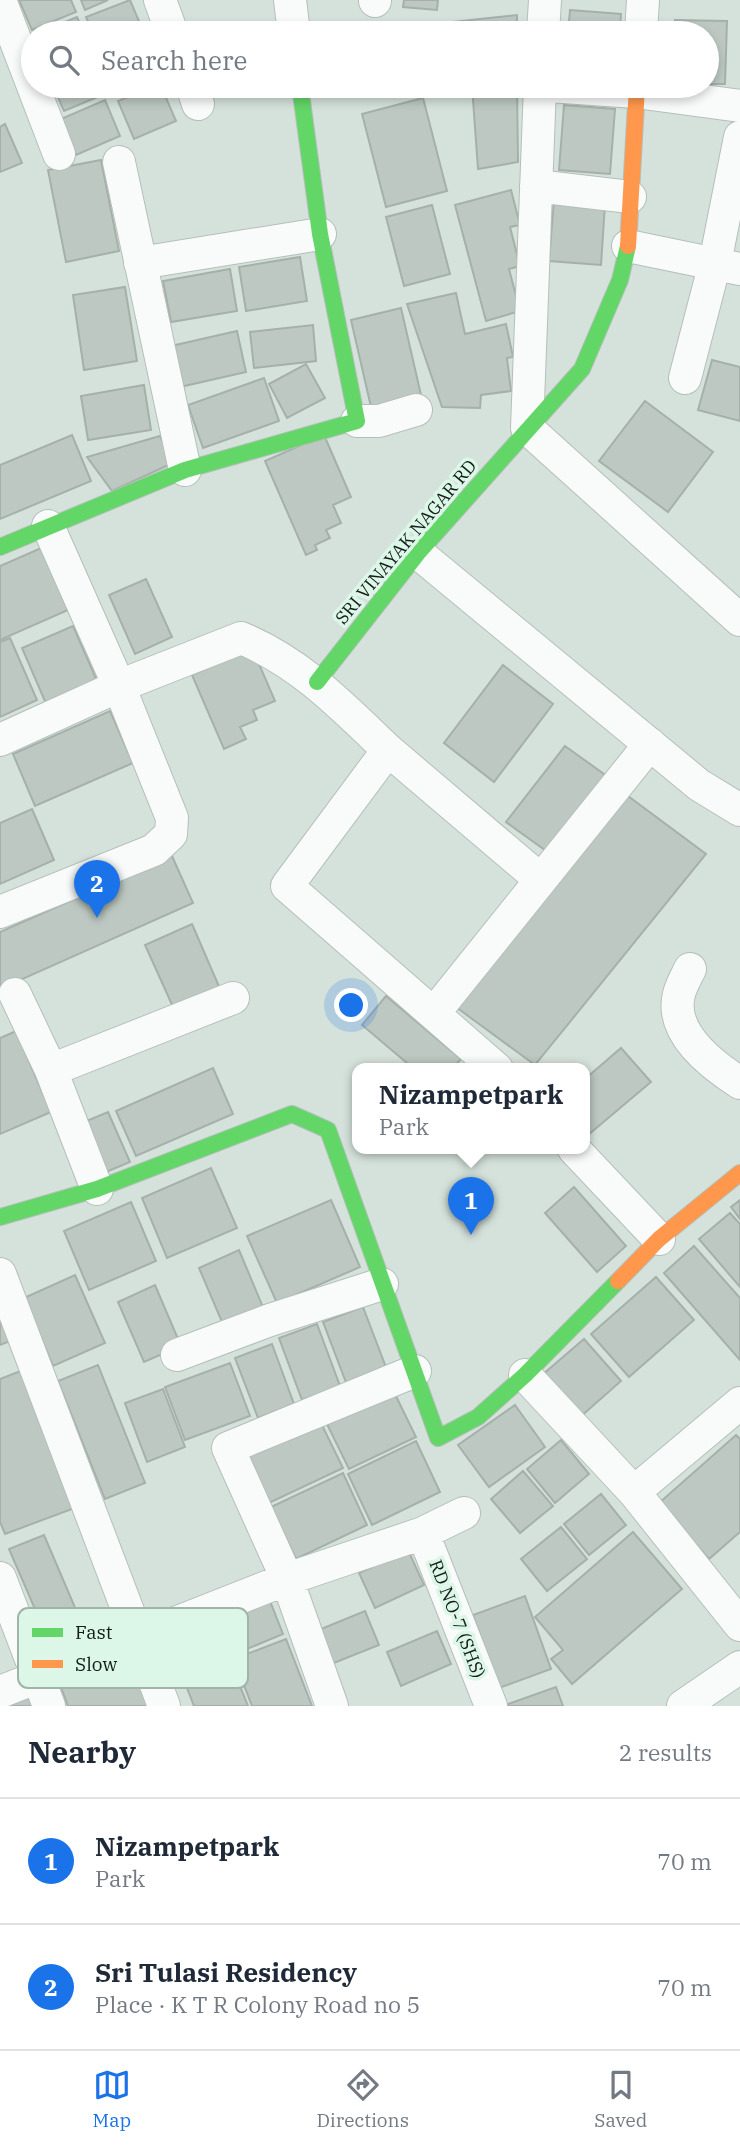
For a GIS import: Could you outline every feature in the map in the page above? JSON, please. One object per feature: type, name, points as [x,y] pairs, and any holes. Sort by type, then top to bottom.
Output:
[{"type":"street","points":[[0,0],[21,55]]},
{"type":"street","points":[[160,0],[168,21]]},
{"type":"street","points":[[290,0],[293,21]]},
{"type":"street","points":[[544,21],[545,0]]},
{"type":"street","points":[[641,21],[643,0]]},
{"type":"street","points":[[38,98],[59,154]]},
{"type":"street","points":[[302,98],[320,234],[357,421]]},
{"type":"street","points":[[540,98],[527,428],[740,620]]},
{"type":"street","name":"SRI VINAYAK NAGAR RD","points":[[317,682],[418,553],[582,369],[620,280],[628,246],[636,98]]},
{"type":"street","points":[[691,98],[740,106]]},
{"type":"street","points":[[685,378],[727,266],[740,137]]},
{"type":"street","points":[[119,162],[185,470]]},
{"type":"street","points":[[536,186],[630,197]]},
{"type":"street","points":[[139,262],[320,234]]},
{"type":"street","points":[[628,246],[727,266]]},
{"type":"street","points":[[0,547],[185,470],[357,421],[379,421],[416,410]]},
{"type":"street","points":[[0,912],[154,850],[171,834],[172,818],[120,686],[48,526]]},
{"type":"street","points":[[418,553],[699,785],[740,810]]},
{"type":"street","points":[[0,740],[120,686],[241,638],[261,646],[317,682],[388,750],[541,880]]},
{"type":"street","points":[[434,1013],[650,744]]},
{"type":"street","points":[[388,750],[287,886],[490,1063]]},
{"type":"street","points":[[690,969],[678,995],[679,1021],[710,1064],[740,1083]]},
{"type":"street","points":[[15,995],[51,1070],[97,1189]]},
{"type":"street","points":[[51,1070],[233,998]]},
{"type":"street","points":[[0,1217],[97,1189],[292,1114],[328,1130],[438,1438],[478,1417],[525,1375],[659,1239],[740,1173]]},
{"type":"street","points":[[579,1154],[659,1239]]},
{"type":"street","points":[[0,1274],[127,1608]]},
{"type":"street","points":[[177,1355],[382,1284]]},
{"type":"street","points":[[332,1706],[287,1579],[228,1448],[415,1371]]},
{"type":"street","points":[[525,1375],[634,1492],[740,1625]]},
{"type":"street","points":[[634,1492],[740,1403]]},
{"type":"street","points":[[215,1608],[287,1579],[423,1533],[464,1513]]},
{"type":"street","name":"RD NO-7 (SHS)","points":[[423,1533],[491,1706]]},
{"type":"street","points":[[0,1578],[18,1626]]},
{"type":"street","points":[[683,1706],[740,1667]]},
{"type":"street","points":[[157,1688],[164,1706]]},
{"type":"street","points":[[0,1692],[43,1692]]},
{"type":"building","points":[[19,0],[71,0],[76,12],[54,21],[28,21]]},
{"type":"building","points":[[81,0],[108,0],[85,10]]},
{"type":"building","points":[[130,0],[139,21],[88,21],[86,17]]},
{"type":"building","points":[[404,0],[438,0],[437,10],[403,7]]},
{"type":"building","points":[[570,10],[621,14],[621,21],[569,21]]},
{"type":"building","points":[[517,15],[517,21],[461,21]]},
{"type":"building","points":[[675,20],[727,21],[725,84],[719,84],[719,21]]},
{"type":"building","points":[[58,98],[95,98],[64,111]]},
{"type":"building","points":[[125,98],[166,98],[176,121],[134,139],[118,101]]},
{"type":"building","points":[[423,98],[447,191],[386,207],[362,114]]},
{"type":"building","points":[[473,98],[517,98],[518,162],[478,169]]},
{"type":"building","points":[[105,100],[120,136],[76,155],[61,119]]},
{"type":"building","points":[[564,105],[615,109],[610,174],[559,170]]},
{"type":"building","points":[[5,124],[22,163],[0,172],[0,127]]},
{"type":"building","points":[[101,160],[119,251],[66,262],[48,170]]},
{"type":"building","points":[[511,190],[520,225],[510,227],[520,266],[509,269],[520,311],[486,321],[455,205]]},
{"type":"building","points":[[554,200],[605,204],[601,265],[549,261]]},
{"type":"building","points":[[432,205],[450,274],[404,286],[386,217]]},
{"type":"building","points":[[300,257],[307,301],[246,311],[239,267]]},
{"type":"building","points":[[230,269],[237,311],[171,322],[163,281]]},
{"type":"building","points":[[125,287],[137,361],[84,370],[73,295]]},
{"type":"building","points":[[456,293],[465,334],[506,324],[513,357],[507,358],[511,391],[481,395],[480,408],[442,407],[407,304]]},
{"type":"building","points":[[401,308],[421,395],[371,407],[351,320]]},
{"type":"building","points":[[313,325],[316,361],[254,368],[250,332]]},
{"type":"building","points":[[237,331],[246,372],[180,387],[171,346]]},
{"type":"building","points":[[712,360],[740,367],[740,421],[698,410]]},
{"type":"building","points":[[306,364],[325,398],[287,418],[269,384]]},
{"type":"building","points":[[264,378],[279,421],[203,448],[188,405]]},
{"type":"building","points":[[144,385],[151,430],[88,440],[81,396]]},
{"type":"building","points":[[645,401],[713,452],[668,512],[599,461]]},
{"type":"building","points":[[72,435],[91,481],[0,519],[0,465]]},
{"type":"building","points":[[324,435],[351,497],[333,505],[341,523],[326,530],[330,538],[315,545],[317,550],[306,555],[265,461]]},
{"type":"building","points":[[160,436],[173,463],[112,491],[87,457]]},
{"type":"building","points":[[41,548],[68,610],[0,640],[0,566]]},
{"type":"building","points":[[146,579],[172,637],[135,654],[109,595]]},
{"type":"building","points":[[73,626],[98,683],[47,706],[22,648]]},
{"type":"building","points":[[10,638],[37,700],[0,717],[0,642]]},
{"type":"building","points":[[252,648],[275,701],[253,710],[257,720],[240,727],[246,739],[224,749],[192,675]]},
{"type":"building","points":[[503,665],[553,704],[494,782],[444,743]]},
{"type":"building","points":[[110,711],[133,763],[35,806],[13,754]]},
{"type":"building","points":[[565,746],[615,782],[553,856],[506,822]]},
{"type":"building","points":[[628,796],[706,854],[537,1063],[532,1063],[456,1007]]},
{"type":"building","points":[[32,809],[54,860],[0,884],[0,823]]},
{"type":"building","points":[[172,856],[193,903],[0,989],[0,932]]},
{"type":"building","points":[[192,924],[224,998],[178,1018],[145,945]]},
{"type":"building","points":[[386,996],[461,1059],[457,1063],[407,1063],[362,1025]]},
{"type":"building","points":[[16,1031],[51,1112],[0,1134],[0,1038]]},
{"type":"building","points":[[621,1048],[651,1082],[590,1133],[590,1075]]},
{"type":"building","points":[[213,1068],[233,1114],[136,1156],[116,1111]]},
{"type":"building","points":[[108,1112],[130,1162],[99,1175],[77,1125]]},
{"type":"building","points":[[211,1168],[237,1228],[167,1258],[142,1198]]},
{"type":"building","points":[[574,1187],[626,1246],[597,1272],[545,1213]]},
{"type":"building","points":[[331,1200],[360,1267],[277,1303],[247,1236]]},
{"type":"building","points":[[740,1200],[740,1219],[731,1207]]},
{"type":"building","points":[[131,1202],[156,1261],[89,1290],[64,1231]]},
{"type":"building","points":[[730,1213],[740,1224],[740,1287],[699,1239]]},
{"type":"building","points":[[694,1246],[740,1298],[740,1360],[664,1273]]},
{"type":"building","points":[[239,1250],[265,1312],[225,1329],[199,1268]]},
{"type":"building","points":[[75,1275],[105,1343],[53,1366],[24,1298]]},
{"type":"building","points":[[656,1277],[694,1320],[629,1377],[591,1334]]},
{"type":"building","points":[[155,1285],[181,1346],[144,1362],[118,1302]]},
{"type":"building","points":[[0,1294],[18,1338],[0,1345]]},
{"type":"building","points":[[363,1307],[387,1370],[347,1385],[323,1322]]},
{"type":"building","points":[[317,1324],[340,1386],[302,1400],[279,1338]]},
{"type":"building","points":[[584,1339],[621,1381],[579,1418],[542,1375]]},
{"type":"building","points":[[272,1344],[294,1404],[258,1418],[235,1358]]},
{"type":"building","points":[[230,1363],[250,1416],[185,1440],[165,1387]]},
{"type":"building","points":[[98,1365],[145,1483],[105,1499],[58,1381]]},
{"type":"building","points":[[28,1368],[80,1506],[5,1534],[0,1522],[0,1379]]},
{"type":"building","points":[[392,1388],[416,1437],[349,1469],[325,1420]]},
{"type":"building","points":[[163,1389],[185,1447],[147,1462],[125,1403]]},
{"type":"building","points":[[515,1405],[545,1447],[489,1487],[458,1445]]},
{"type":"building","points":[[318,1417],[343,1468],[269,1503],[245,1452]]},
{"type":"building","points":[[736,1435],[740,1439],[740,1532],[709,1559],[659,1503]]},
{"type":"building","points":[[561,1440],[589,1474],[555,1503],[527,1469]]},
{"type":"building","points":[[416,1441],[440,1492],[372,1525],[348,1474]]},
{"type":"building","points":[[523,1471],[553,1506],[520,1533],[491,1499]]},
{"type":"building","points":[[343,1473],[367,1525],[296,1559],[271,1507]]},
{"type":"building","points":[[601,1494],[626,1525],[589,1555],[564,1524]]},
{"type":"building","points":[[561,1527],[587,1559],[547,1591],[521,1559]]},
{"type":"building","points":[[633,1532],[682,1589],[572,1684],[551,1659],[563,1650],[535,1617]]},
{"type":"building","points":[[44,1535],[75,1608],[35,1608],[9,1549]]},
{"type":"building","points":[[408,1550],[424,1585],[375,1608],[359,1573]]},
{"type":"building","points":[[268,1596],[283,1634],[248,1649],[248,1608],[239,1608]]},
{"type":"building","points":[[525,1596],[551,1669],[499,1688],[473,1615]]},
{"type":"building","points":[[365,1611],[379,1645],[329,1665],[316,1631]]},
{"type":"building","points":[[437,1631],[451,1664],[401,1686],[387,1652]]},
{"type":"building","points":[[286,1639],[312,1706],[252,1706],[245,1688],[248,1688],[248,1654]]},
{"type":"building","points":[[556,1687],[563,1706],[508,1704]]},
{"type":"building","points":[[61,1688],[146,1688],[153,1706],[68,1706]]},
{"type":"building","points":[[187,1688],[241,1688],[248,1706],[194,1706]]},
{"type":"building","points":[[28,1694],[32,1706],[0,1706]]},
{"type":"traffic: fast","points":[[0,547],[185,470],[357,421],[320,234],[302,98]]},
{"type":"traffic: fast","points":[[317,682],[418,553],[582,369],[620,280],[628,246]]},
{"type":"traffic: fast","points":[[0,1217],[97,1189],[292,1114],[328,1130],[438,1438],[478,1417],[525,1375],[618,1281]]},
{"type":"traffic: slow","points":[[628,246],[636,98]]},
{"type":"traffic: slow","points":[[618,1281],[659,1239],[740,1173]]},
{"type":"place","name":"Sri Tulasi Residency","points":[[97,918]]},
{"type":"place","name":"Nizampetpark","points":[[471,1235]]}]
